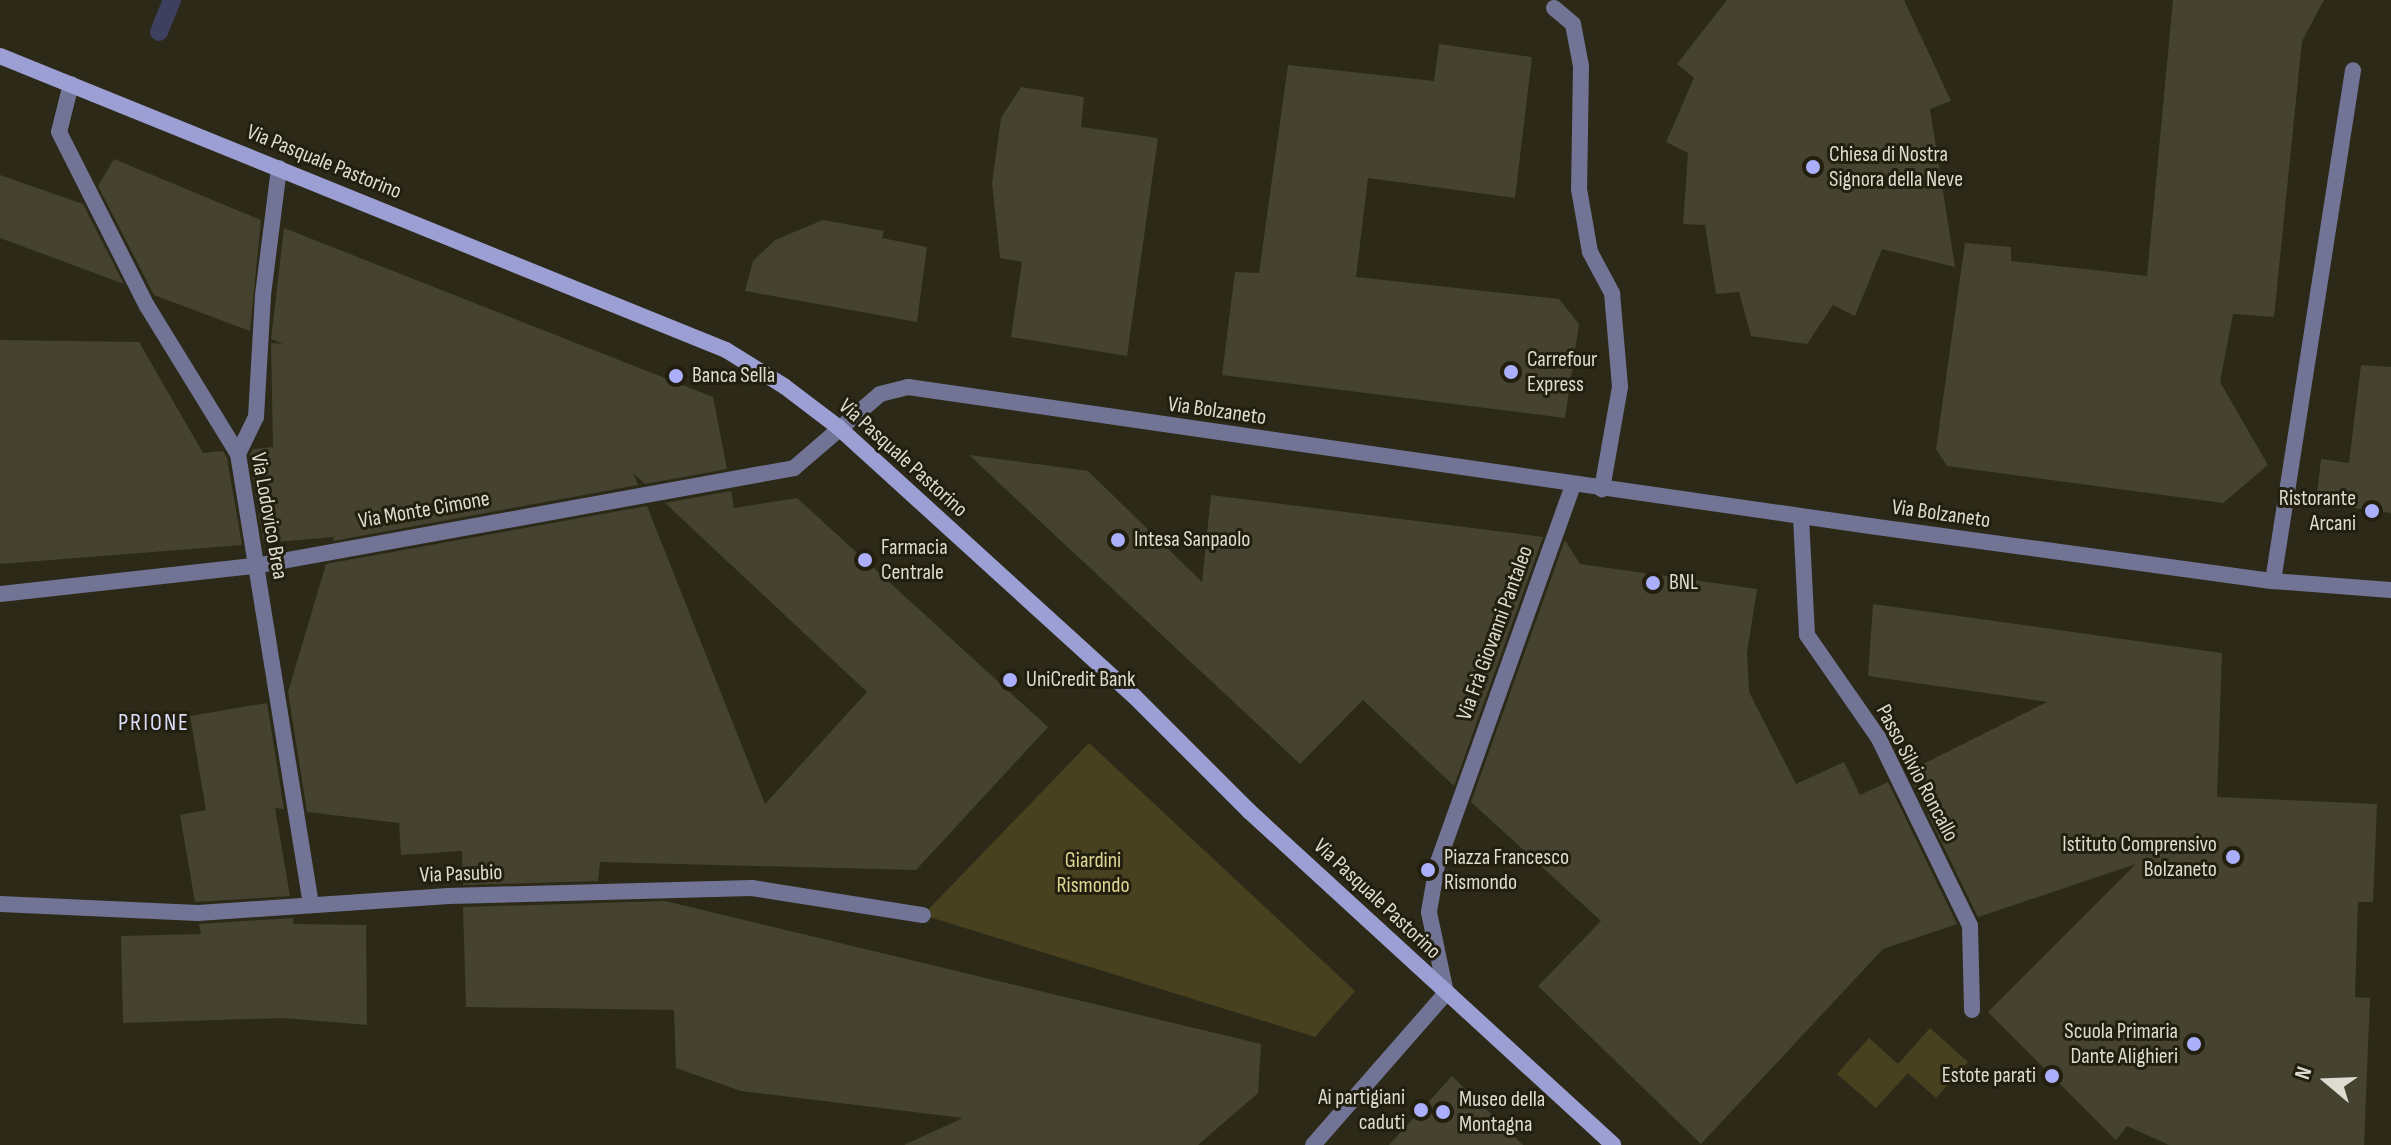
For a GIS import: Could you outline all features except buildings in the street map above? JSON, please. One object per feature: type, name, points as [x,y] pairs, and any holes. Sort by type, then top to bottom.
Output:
[{"type":"main road","name":"Via Pasquale Pastorino","points":[[0,56],[726,350],[838,427],[1134,696],[1249,811],[1613,1145]]},
{"type":"street","points":[[1554,8],[1573,24],[1581,66],[1579,189],[1590,252],[1612,293],[1620,387],[1602,489]]},
{"type":"street","points":[[2273,581],[2353,70]]},
{"type":"street","name":"Via Lodovico Brea","points":[[71,84],[59,132],[147,306],[238,454],[311,905]]},
{"type":"street","points":[[238,454],[256,417],[263,295],[279,168]]},
{"type":"street","name":"Via Bolzaneto","points":[[838,427],[880,394],[908,387],[1801,517],[2273,581],[2391,590]]},
{"type":"street","name":"Via Monte Cimone","points":[[0,594],[255,566],[794,468],[838,427]]},
{"type":"street","name":"Via Frà Giovanni Pantaleo","points":[[1446,993],[1429,912],[1437,865],[1459,795],[1573,485]]},
{"type":"street","name":"Passo Silvio Roncallo","points":[[1801,517],[1807,635],[1878,737],[1970,926],[1972,1010]]},
{"type":"street","name":"Via Pasubio","points":[[0,904],[198,913],[311,905],[752,888],[923,915]]},
{"type":"street","points":[[1313,1145],[1446,993]]},
{"type":"green space","name":"Giardini Rismondo","points":[[1089,743],[1355,991],[1315,1037],[923,915]]},
{"type":"green space","points":[[1930,1028],[1968,1062],[1936,1098],[1908,1073],[1876,1108],[1837,1074],[1869,1038],[1898,1064]]},
{"type":"waterway","points":[[159,32],[172,0]]},
{"type":"place","name":"Chiesa di Nostra Signora della Neve","points":[[1813,167]]},
{"type":"place","name":"Carrefour Express","points":[[1511,372]]},
{"type":"place","name":"Banca Sella","points":[[676,376]]},
{"type":"place","name":"Ristorante Arcani","points":[[2372,511]]},
{"type":"place","name":"Intesa Sanpaolo","points":[[1118,540]]},
{"type":"place","name":"Farmacia Centrale","points":[[865,560]]},
{"type":"place","name":"BNL","points":[[1653,583]]},
{"type":"place","name":"UniCredit Bank","points":[[1010,680]]},
{"type":"place","name":"Istituto Comprensivo Bolzaneto","points":[[2233,857]]},
{"type":"place","name":"Piazza Francesco Rismondo","points":[[1428,870]]},
{"type":"place","name":"Scuola Primaria Dante Alighieri","points":[[2194,1044]]},
{"type":"place","name":"Estote parati","points":[[2052,1076]]},
{"type":"place","name":"Ai partigiani caduti","points":[[1421,1110]]},
{"type":"place","name":"Museo della Montagna","points":[[1443,1112]]},
{"type":"district","name":"PRIONE","points":[[154,723]]}]
